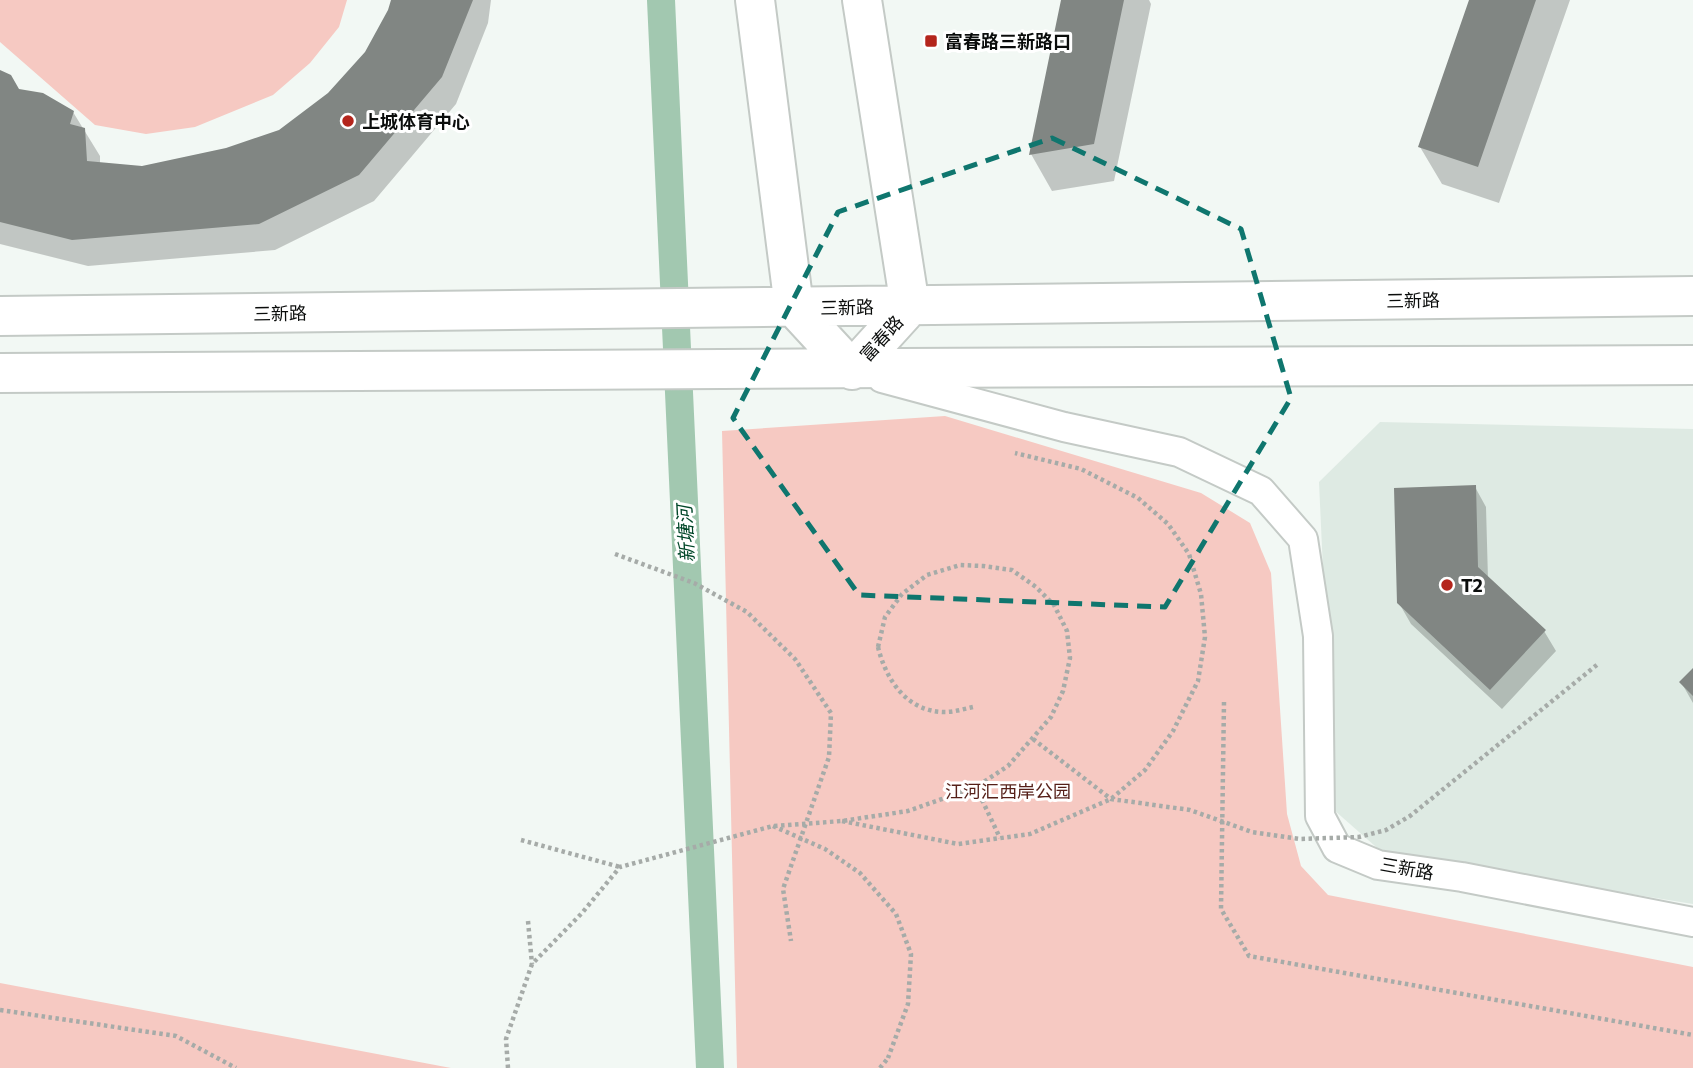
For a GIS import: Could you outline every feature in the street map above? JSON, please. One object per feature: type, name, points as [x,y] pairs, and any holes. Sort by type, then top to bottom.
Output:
[{"type":"main road","points":[[755,0],[794,307]]},
{"type":"main road","name":"富春路","points":[[794,307],[852,370],[910,306],[862,0]]},
{"type":"main road","name":"三新路","points":[[0,316],[1693,296]]},
{"type":"main road","name":"三新路","points":[[0,373],[1693,365]]},
{"type":"street","name":"三新路","points":[[852,370],[1064,427],[1179,452],[1261,491],[1303,539],[1318,636],[1320,816],[1337,848],[1378,865],[1462,877],[1693,922]]},
{"type":"path","points":[[842,821],[958,844],[1030,834],[1111,799],[1145,770],[1172,731],[1198,681],[1205,638],[1201,594],[1189,554],[1168,524],[1138,498],[1081,469],[1015,453]]},
{"type":"path","points":[[615,554],[694,583],[747,612],[795,659],[831,713],[829,757],[783,889],[791,941]]},
{"type":"path","points":[[521,840],[620,867],[773,826],[842,821],[908,811],[976,787],[1008,766],[1051,717],[1063,691],[1070,658],[1067,631],[1054,605],[1037,587],[1012,570],[960,565],[927,575],[902,594],[885,617],[878,647],[882,663],[895,688],[915,706],[944,712],[973,707]]},
{"type":"path","points":[[1033,739],[1111,799],[1190,810],[1252,832],[1300,839],[1359,837],[1386,830],[1409,816],[1598,664]]},
{"type":"path","points":[[1224,702],[1221,909],[1249,956],[1693,1035]]},
{"type":"path","points":[[976,787],[1000,838]]},
{"type":"path","points":[[773,826],[825,849],[860,873],[896,914],[911,954],[908,1004],[888,1058],[880,1068]]},
{"type":"path","points":[[532,964],[582,913],[620,867]]},
{"type":"path","points":[[508,1068],[506,1039],[532,964],[528,921]]},
{"type":"path","points":[[0,1010],[176,1037],[236,1068]]},
{"type":"highlighted area","points":[[1052,138],[1241,229],[1291,398],[1165,607],[859,595],[733,418],[838,212]]},
{"type":"shaded area","points":[[1380,422],[1693,429],[1693,904],[1384,854],[1334,810],[1319,482]]},
{"type":"green space","points":[[0,0],[347,0],[339,27],[310,63],[273,95],[195,127],[146,134],[95,125],[0,42]]},
{"type":"green space","name":"江河汇西岸公园","points":[[945,416],[1201,493],[1250,523],[1271,573],[1287,814],[1301,866],[1328,895],[1693,967],[1693,1068],[737,1068],[722,431]]},
{"type":"green space","points":[[0,983],[451,1068],[0,1068]]},
{"type":"building","name":"上城体育中心","points":[[391,0],[473,0],[442,77],[359,175],[259,224],[72,240],[0,222],[0,70],[11,75],[19,89],[43,93],[74,111],[70,124],[85,128],[87,161],[142,166],[226,148],[279,130],[328,93],[365,52]]},
{"type":"building","points":[[1061,0],[1124,0],[1094,144],[1029,155]]},
{"type":"building","points":[[1469,0],[1536,0],[1478,167],[1418,147]]},
{"type":"building","name":"T2","points":[[1476,485],[1478,567],[1546,630],[1490,690],[1397,603],[1394,488]]},
{"type":"building","points":[[1693,668],[1693,696],[1679,682]]},
{"type":"waterway","name":"新塘河","points":[[661,0],[710,1068]]},
{"type":"place","name":"富春路三新路口","points":[[931,41]]},
{"type":"place","name":"上城体育中心","points":[[348,121]]},
{"type":"place","name":"T2","points":[[1447,585]]}]
